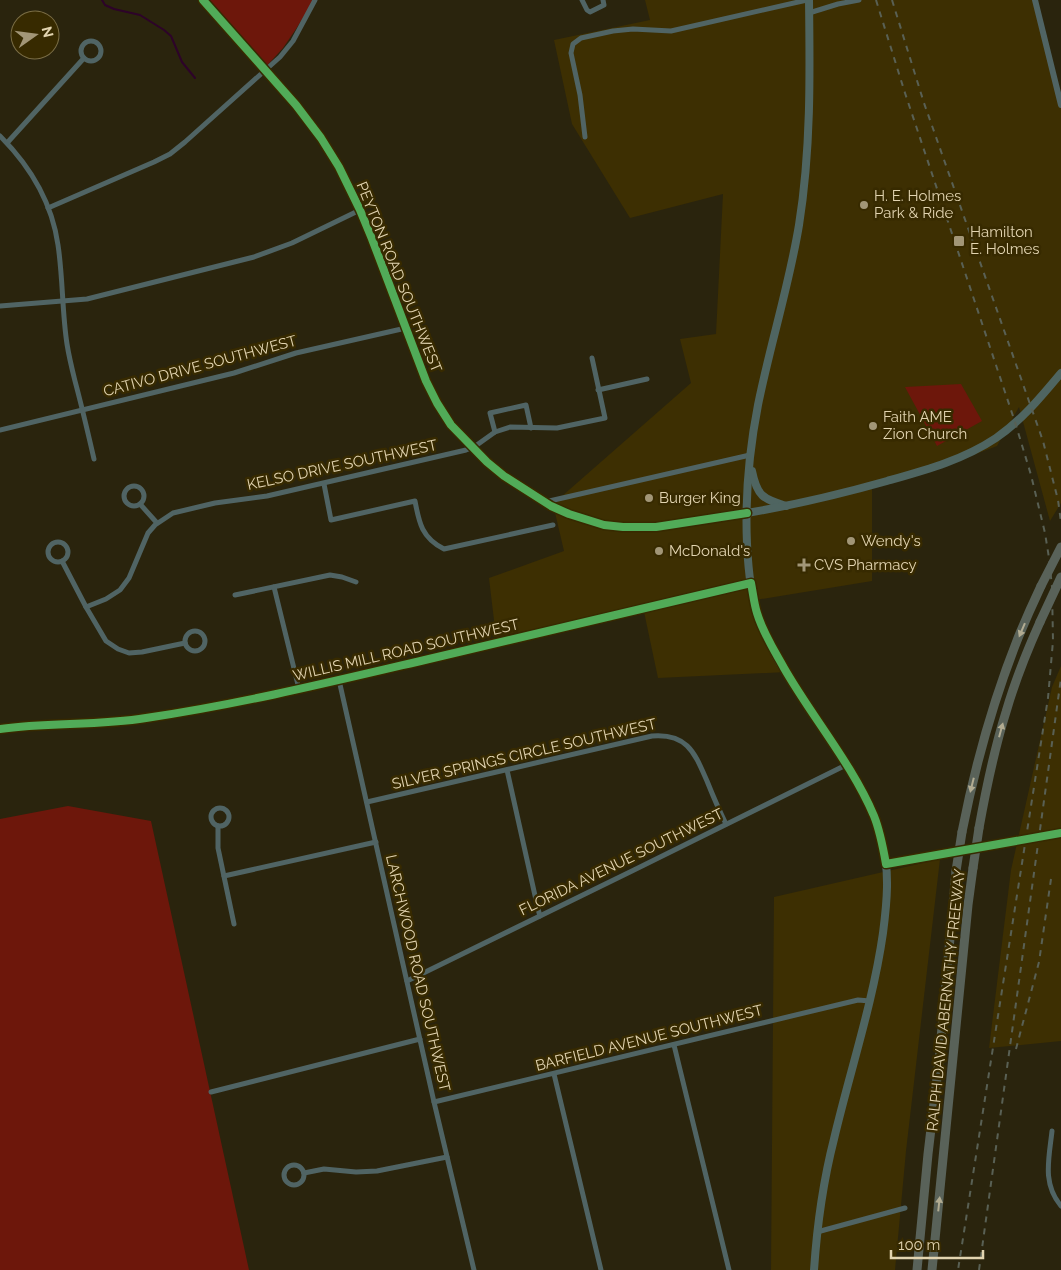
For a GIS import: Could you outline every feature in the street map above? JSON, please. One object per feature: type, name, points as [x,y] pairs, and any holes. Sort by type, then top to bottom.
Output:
[{"type":"highway","name":"RALPH DAVID ABERNATHY FREEWAY","points":[[917,1270],[939,1061],[956,871],[971,785],[1002,681],[1018,637],[1061,547]]},
{"type":"highway","name":"RALPH DAVID ABERNATHY FREEWAY","points":[[932,1270],[968,905],[979,828],[992,766],[1014,687],[1040,622],[1061,577]]},
{"type":"main road","points":[[808,0],[808,147],[803,199],[794,253],[758,403],[750,458],[747,548],[756,612],[767,638],[790,679],[865,797],[882,840],[888,886],[879,958],[870,1001],[833,1143],[824,1187],[817,1232],[814,1270]]},
{"type":"main road","points":[[747,514],[840,494],[933,468],[958,459],[983,446],[1008,429],[1026,413],[1061,374]]},
{"type":"main road","points":[[750,458],[755,484],[762,496],[788,506]]},
{"type":"street","name":"PEYTON ROAD SOUTHWEST","points":[[203,0],[296,105],[321,138],[339,168],[360,210],[426,381],[437,403],[451,425],[487,462],[504,476],[545,502],[569,514],[604,525],[656,527],[747,514]]},
{"type":"street","points":[[48,208],[170,154],[280,57],[293,41],[315,0]]},
{"type":"street","points":[[582,0],[590,12],[604,5],[603,0]]},
{"type":"street","points":[[584,137],[580,95],[571,53],[573,44],[582,38],[633,29],[671,31],[808,0]]},
{"type":"street","points":[[809,13],[859,0]]},
{"type":"street","points":[[1036,0],[1061,105]]},
{"type":"street","points":[[91,41],[98,44],[101,51],[98,58],[90,61],[84,58],[81,51],[84,44],[91,41]]},
{"type":"street","points":[[6,142],[84,58]]},
{"type":"street","points":[[0,136],[31,173],[48,208],[54,227],[58,246],[67,344],[94,459]]},
{"type":"street","points":[[0,306],[87,299],[254,257],[292,243],[360,210]]},
{"type":"street","name":"CATIVO DRIVE SOUTHWEST","points":[[0,430],[234,373],[296,353],[406,328]]},
{"type":"street","points":[[530,428],[526,405],[490,413],[495,432],[510,427],[530,428],[562,428],[605,418],[592,358]]},
{"type":"street","points":[[598,390],[647,379]]},
{"type":"street","name":"KELSO DRIVE SOUTHWEST","points":[[157,523],[173,513],[215,502],[267,496],[466,450],[474,447],[495,432]]},
{"type":"street","points":[[545,502],[750,458]]},
{"type":"street","points":[[324,484],[331,520],[415,501],[419,522],[427,538],[444,549],[553,525]]},
{"type":"street","points":[[86,607],[106,599],[120,590],[129,578],[145,539],[157,523],[140,504]]},
{"type":"street","points":[[62,561],[106,641],[128,653],[185,643]]},
{"type":"street","points":[[235,595],[330,576],[342,577],[356,582]]},
{"type":"street","name":"WILLIS MILL ROAD SOUTHWEST","points":[[64,724],[107,723],[227,704],[339,680],[751,583]]},
{"type":"street","points":[[272,588],[299,689]]},
{"type":"street","name":"LARCHWOOD ROAD SOUTHWEST","points":[[339,680],[434,1102],[474,1270]]},
{"type":"street","name":"SILVER SPRINGS CIRCLE SOUTHWEST","points":[[367,802],[662,735],[684,742],[694,754],[726,824]]},
{"type":"street","name":"FLORIDA AVENUE SOUTHWEST","points":[[407,981],[846,765]]},
{"type":"street","points":[[507,770],[540,916]]},
{"type":"street","points":[[218,826],[218,848],[234,924]]},
{"type":"street","points":[[886,864],[1061,833]]},
{"type":"street","points":[[224,876],[376,842]]},
{"type":"street","name":"BARFIELD AVENUE SOUTHWEST","points":[[434,1102],[858,1000],[870,1001]]},
{"type":"street","points":[[211,1092],[420,1039]]},
{"type":"street","points":[[674,1045],[729,1270]]},
{"type":"street","points":[[554,1074],[601,1270]]},
{"type":"street","points":[[1052,1132],[1048,1179],[1052,1193],[1061,1206]]},
{"type":"street","points":[[304,1173],[324,1169],[356,1172],[377,1171],[447,1157]]},
{"type":"street","points":[[817,1232],[906,1208]]},
{"type":"shaded area","points":[[203,0],[314,0],[283,48],[263,70]]},
{"type":"shaded area","points":[[645,0],[1036,0],[1061,98],[1061,503],[1050,521],[1019,407],[997,446],[939,468],[872,483],[872,581],[749,601],[786,672],[658,678],[643,607],[496,637],[489,578],[564,551],[553,504],[691,383],[680,339],[716,334],[723,194],[630,218],[572,124],[554,40],[650,20]]},
{"type":"shaded area","points":[[961,384],[982,421],[937,446],[905,387]]},
{"type":"shaded area","points":[[1061,666],[1061,1041],[989,1048],[1011,870],[1052,687]]},
{"type":"shaded area","points":[[68,806],[151,821],[249,1270],[0,1270],[0,819]]},
{"type":"shaded area","points":[[940,859],[906,1151],[895,1270],[771,1270],[774,897]]},
{"type":"waterway","points":[[102,0],[105,5],[140,15],[164,30],[171,36],[182,62],[195,78]]},
{"type":"railway","points":[[876,0],[1031,475],[1045,533],[1052,587],[1053,641],[1048,698],[958,1270]]},
{"type":"railway","points":[[892,0],[924,103],[1043,441],[1058,500],[1061,522]]},
{"type":"railway","points":[[979,1270],[1061,678]]},
{"type":"railway","points":[[1016,1049],[1039,962],[1051,879]]},
{"type":"cycle path","points":[[203,0],[296,105],[321,138],[339,167],[360,210],[426,381],[437,403],[451,425],[487,462],[504,476],[551,506],[604,525],[656,527],[747,513]]},
{"type":"cycle path","points":[[0,729],[128,720],[217,706],[358,676],[751,583],[754,602],[762,628],[784,668],[855,778],[865,797],[878,827],[886,864],[1061,833]]},
{"type":"place","name":"H. E. Holmes Park & Ride","points":[[864,205]]},
{"type":"place","name":"Hamilton E. Holmes","points":[[959,241]]},
{"type":"place","name":"Faith AME Zion Church","points":[[873,426]]},
{"type":"place","name":"Burger King","points":[[649,498]]},
{"type":"place","name":"Wendy's","points":[[851,541]]},
{"type":"place","name":"McDonald's","points":[[659,551]]},
{"type":"place","name":"CVS Pharmacy","points":[[804,565]]}]
